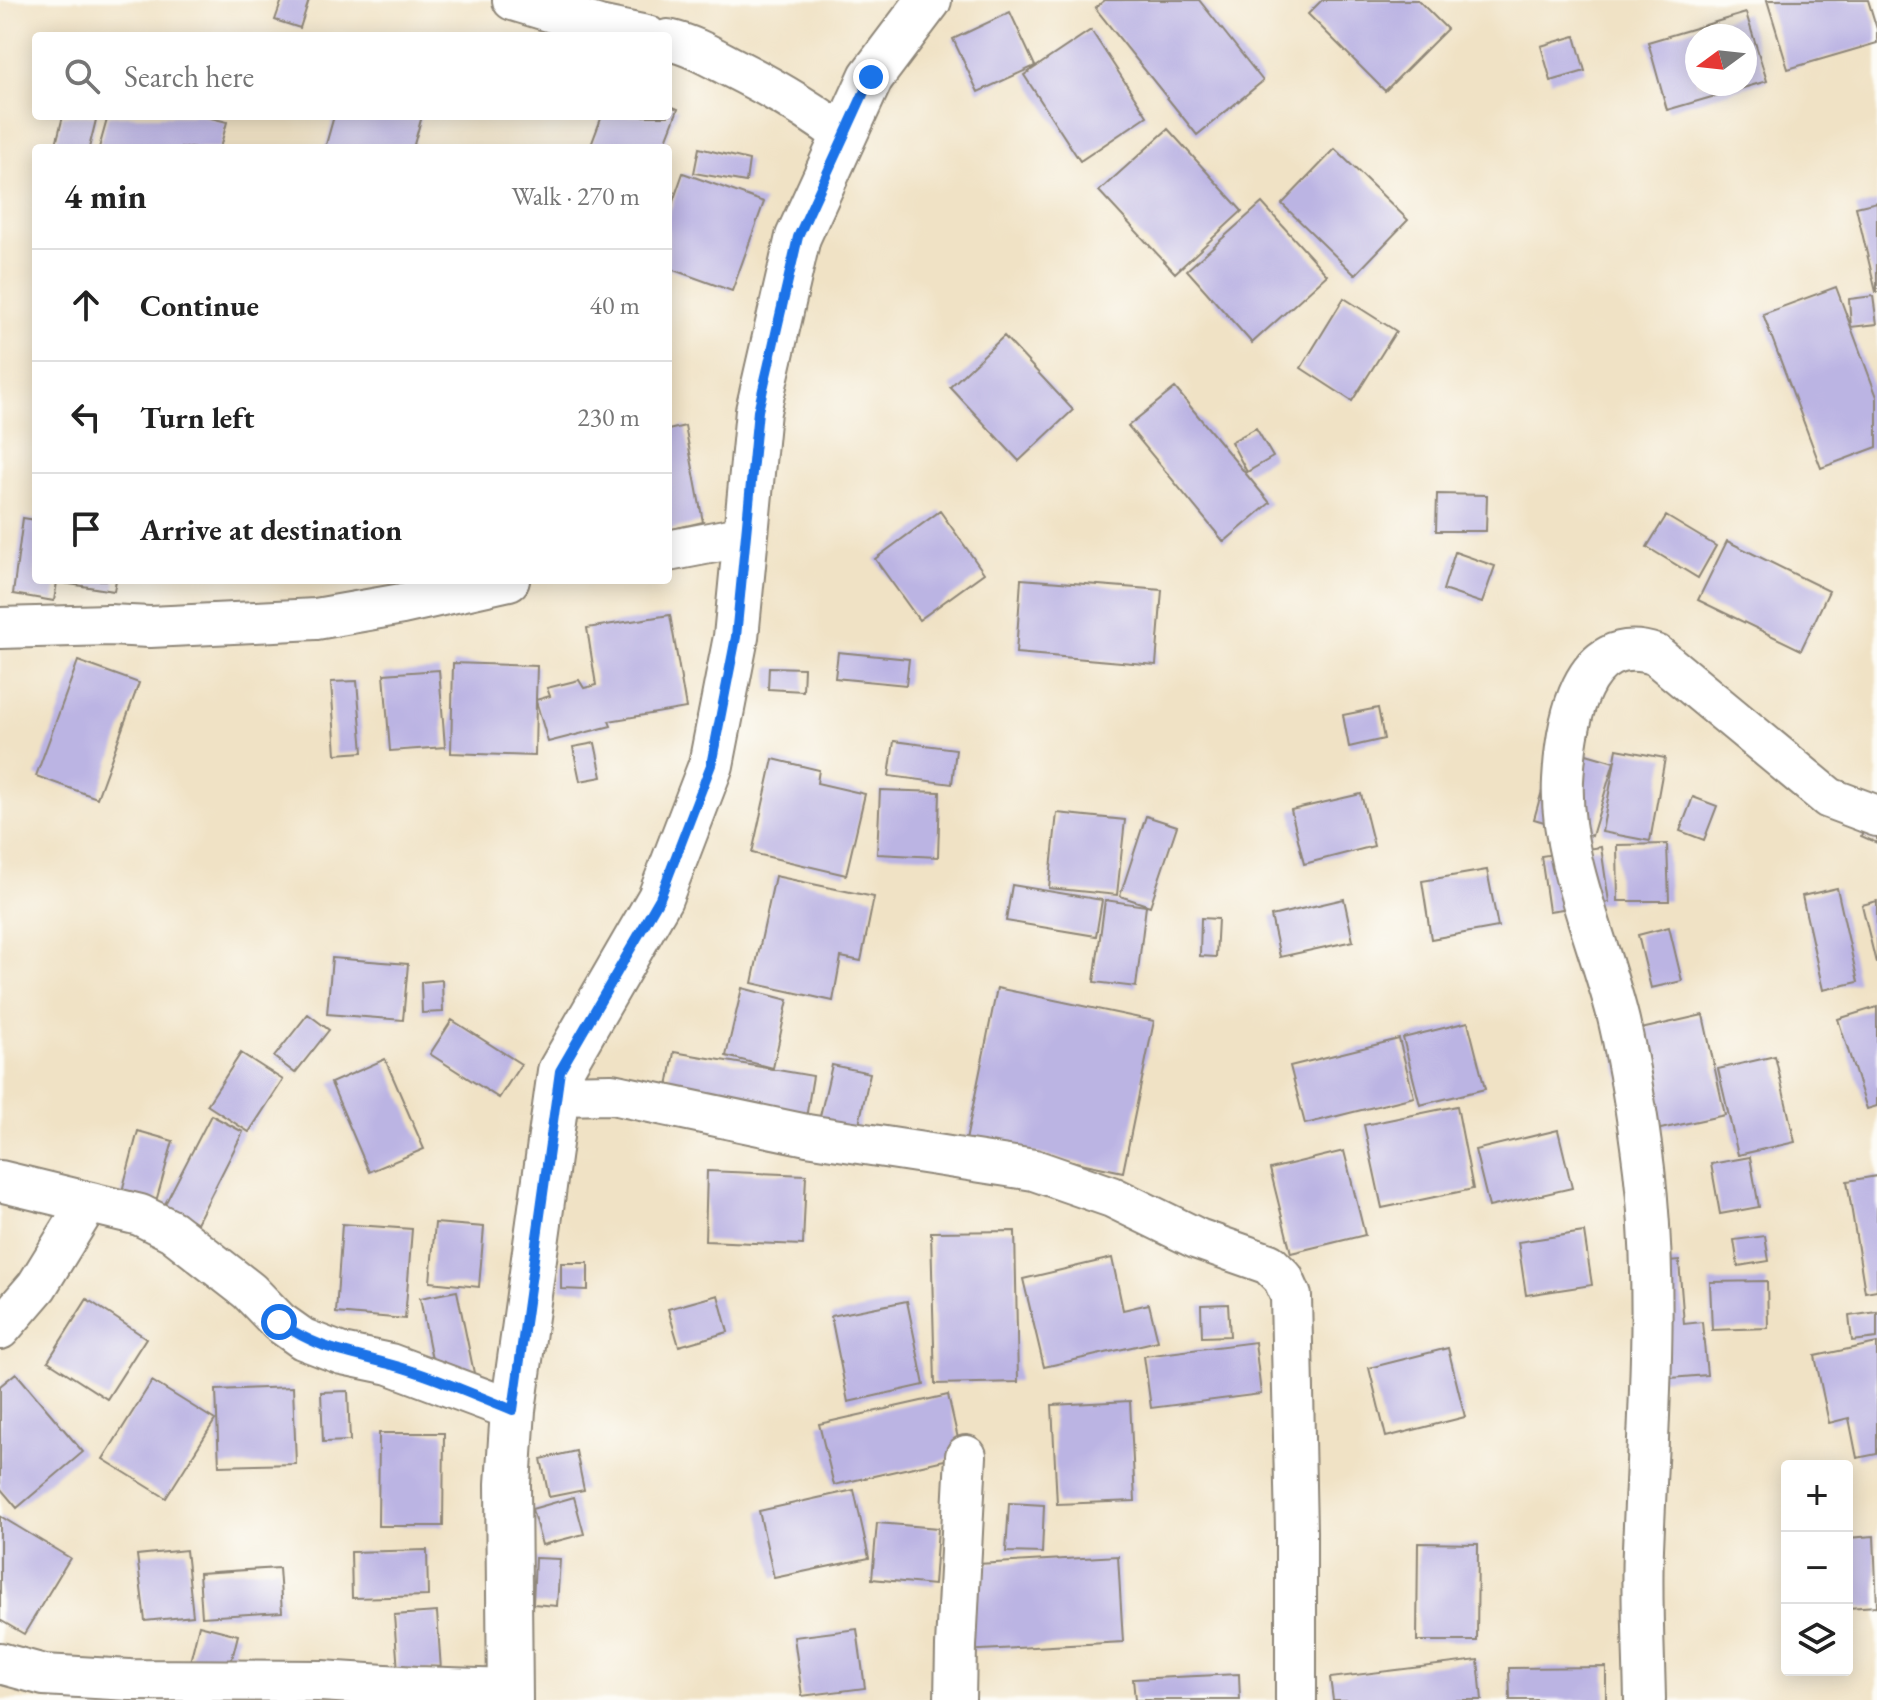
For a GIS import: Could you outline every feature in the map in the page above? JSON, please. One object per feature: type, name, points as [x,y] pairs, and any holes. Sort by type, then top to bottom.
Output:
[{"type":"street","points":[[513,0],[628,32]]},
{"type":"street","points":[[0,1663],[44,1675],[130,1680],[321,1681],[510,1695],[508,1484],[513,1410],[560,1071],[660,898],[711,765],[736,637],[758,411],[798,237],[871,77],[929,0]]},
{"type":"street","points":[[672,41],[686,44],[751,77],[812,111],[844,136]]},
{"type":"street","points":[[672,550],[746,536]]},
{"type":"street","points":[[0,628],[150,627],[316,619],[491,584]]},
{"type":"street","points":[[1645,1700],[1642,1553],[1652,1274],[1644,1171],[1621,1034],[1583,905],[1566,825],[1563,782],[1570,728],[1579,693],[1589,673],[1618,652],[1637,649],[1656,655],[1829,798],[1877,816]]},
{"type":"street","points":[[557,1095],[612,1094],[807,1135],[1034,1170],[1112,1197],[1198,1239],[1269,1264],[1283,1278],[1291,1296],[1296,1700]]},
{"type":"street","points":[[0,1181],[140,1215],[172,1231],[249,1291],[279,1322],[303,1339],[342,1354],[390,1364],[513,1410]]},
{"type":"street","points":[[0,1329],[37,1286],[88,1203]]},
{"type":"street","points":[[955,1700],[966,1456]]},
{"type":"building","points":[[282,0],[309,0],[300,28],[275,20]]},
{"type":"building","points":[[1105,0],[1199,0],[1263,81],[1197,135],[1095,8]]},
{"type":"building","points":[[1322,0],[1418,0],[1447,29],[1385,91],[1308,14]]},
{"type":"building","points":[[1767,0],[1868,0],[1877,29],[1877,43],[1788,69]]},
{"type":"building","points":[[1010,12],[1035,66],[978,92],[953,39]]},
{"type":"building","points":[[1746,13],[1749,24],[1709,24]]},
{"type":"building","points":[[1091,30],[1147,116],[1080,161],[1024,75]]},
{"type":"building","points":[[1685,31],[1685,96],[1715,96],[1667,110],[1648,42]]},
{"type":"building","points":[[1575,36],[1585,71],[1551,81],[1541,46]]},
{"type":"building","points":[[1757,49],[1767,81],[1757,84]]},
{"type":"building","points":[[672,107],[678,109],[665,144],[592,144],[600,120],[672,120]]},
{"type":"building","points":[[62,120],[96,120],[90,144],[56,144]]},
{"type":"building","points":[[107,120],[227,122],[221,144],[100,144]]},
{"type":"building","points":[[333,120],[421,120],[414,144],[326,144]]},
{"type":"building","points":[[1168,129],[1242,211],[1175,273],[1099,191]]},
{"type":"building","points":[[699,148],[749,160],[746,182],[694,173]]},
{"type":"building","points":[[1335,149],[1408,220],[1355,275],[1282,204]]},
{"type":"building","points":[[683,173],[764,202],[732,291],[672,269],[672,205]]},
{"type":"building","points":[[1877,202],[1877,292],[1876,292],[1856,207]]},
{"type":"building","points":[[1262,203],[1327,275],[1252,343],[1187,270]]},
{"type":"building","points":[[1836,287],[1877,397],[1877,447],[1821,468],[1763,314]]},
{"type":"building","points":[[1873,296],[1877,324],[1851,327],[1849,299]]},
{"type":"building","points":[[1344,298],[1396,331],[1352,401],[1301,368]]},
{"type":"building","points":[[1004,336],[1073,410],[1019,461],[950,387]]},
{"type":"building","points":[[1175,388],[1270,503],[1224,542],[1128,426]]},
{"type":"building","points":[[685,426],[703,522],[672,529],[672,429]]},
{"type":"building","points":[[1256,428],[1273,457],[1247,472],[1231,442]]},
{"type":"building","points":[[1437,494],[1487,495],[1486,531],[1436,531]]},
{"type":"building","points":[[940,511],[984,573],[919,620],[875,559]]},
{"type":"building","points":[[1666,516],[1716,546],[1698,578],[1647,547]]},
{"type":"building","points":[[23,518],[32,519],[32,584],[57,584],[54,601],[13,594]]},
{"type":"building","points":[[1727,541],[1829,591],[1801,650],[1698,600]]},
{"type":"building","points":[[1455,552],[1495,566],[1482,603],[1443,590]]},
{"type":"building","points":[[1021,579],[1162,590],[1156,665],[1016,653]]},
{"type":"building","points":[[70,584],[115,584],[114,591]]},
{"type":"building","points":[[670,615],[686,708],[609,721],[611,726],[548,742],[536,701],[535,756],[451,753],[453,663],[537,666],[536,700],[550,696],[547,688],[579,680],[584,688],[596,685],[587,628]]},
{"type":"building","points":[[838,652],[909,659],[906,685],[835,678]]},
{"type":"building","points":[[78,661],[139,683],[97,798],[36,776]]},
{"type":"building","points":[[769,667],[804,668],[803,691],[768,689]]},
{"type":"building","points":[[439,670],[445,747],[390,751],[384,674]]},
{"type":"building","points":[[357,681],[363,752],[336,754],[331,682]]},
{"type":"building","points":[[1378,708],[1384,739],[1349,747],[1343,715]]},
{"type":"building","points":[[894,741],[956,749],[952,784],[889,776]]},
{"type":"building","points":[[595,743],[602,777],[580,781],[573,747]]},
{"type":"building","points":[[1555,745],[1614,762],[1592,836],[1534,819]]},
{"type":"building","points":[[1617,749],[1665,758],[1650,841],[1602,832]]},
{"type":"building","points":[[773,759],[819,770],[817,783],[865,794],[846,875],[752,853]]},
{"type":"building","points":[[880,790],[940,792],[938,857],[877,854]]},
{"type":"building","points":[[1361,794],[1374,846],[1304,864],[1291,810]]},
{"type":"building","points":[[1693,797],[1717,806],[1704,840],[1680,831]]},
{"type":"building","points":[[1877,798],[1877,843],[1861,836]]},
{"type":"building","points":[[1057,813],[1125,820],[1117,895],[1049,888]]},
{"type":"building","points":[[1146,816],[1177,826],[1150,906],[1120,896]]},
{"type":"building","points":[[1667,844],[1669,901],[1618,901],[1617,845]]},
{"type":"building","points":[[1601,847],[1609,902],[1549,911],[1541,856]]},
{"type":"building","points":[[1487,870],[1498,927],[1431,939],[1422,881]]},
{"type":"building","points":[[775,876],[874,897],[861,961],[841,957],[833,1001],[752,983]]},
{"type":"building","points":[[1012,885],[1102,900],[1096,936],[1006,921]]},
{"type":"building","points":[[1837,888],[1858,982],[1823,990],[1802,896]]},
{"type":"building","points":[[1344,899],[1353,941],[1280,957],[1271,916]]},
{"type":"building","points":[[1105,900],[1146,906],[1136,987],[1094,982]]},
{"type":"building","points":[[1877,901],[1877,963],[1876,963],[1862,905]]},
{"type":"building","points":[[1201,918],[1218,919],[1216,957],[1200,956]]},
{"type":"building","points":[[1669,927],[1682,981],[1651,988],[1638,935]]},
{"type":"building","points":[[332,958],[408,964],[403,1020],[327,1014]]},
{"type":"building","points":[[442,980],[443,1012],[422,1013],[421,982]]},
{"type":"building","points":[[742,988],[788,1000],[773,1068],[726,1056]]},
{"type":"building","points":[[997,988],[1154,1021],[1123,1172],[995,1145],[963,1155]]},
{"type":"building","points":[[1877,1007],[1877,1106],[1867,1109],[1838,1019]]},
{"type":"building","points":[[308,1014],[329,1030],[295,1073],[274,1057]]},
{"type":"building","points":[[1703,1015],[1725,1115],[1633,1135],[1610,1036]]},
{"type":"building","points":[[452,1020],[521,1064],[499,1098],[430,1054]]},
{"type":"building","points":[[1468,1022],[1485,1089],[1420,1105],[1403,1038]]},
{"type":"building","points":[[1399,1039],[1414,1097],[1305,1124],[1290,1066]]},
{"type":"building","points":[[674,1052],[813,1076],[805,1124],[666,1099]]},
{"type":"building","points":[[241,1053],[283,1080],[249,1132],[207,1105]]},
{"type":"building","points":[[1775,1056],[1795,1142],[1738,1155],[1718,1069]]},
{"type":"building","points":[[385,1059],[424,1149],[369,1172],[331,1083]]},
{"type":"building","points":[[832,1065],[870,1073],[856,1138],[817,1129]]},
{"type":"building","points":[[1457,1106],[1473,1189],[1382,1208],[1364,1125]]},
{"type":"building","points":[[211,1115],[243,1132],[197,1223],[164,1206]]},
{"type":"building","points":[[1558,1130],[1572,1188],[1489,1207],[1475,1150]]},
{"type":"building","points":[[138,1131],[173,1141],[155,1205],[121,1195]]},
{"type":"building","points":[[1344,1151],[1365,1235],[1291,1253],[1270,1169]]},
{"type":"building","points":[[1750,1157],[1759,1207],[1720,1214],[1711,1164]]},
{"type":"building","points":[[707,1171],[806,1175],[803,1245],[705,1241]]},
{"type":"building","points":[[1877,1176],[1877,1290],[1865,1292],[1847,1181]]},
{"type":"building","points":[[435,1223],[484,1227],[479,1287],[430,1282]]},
{"type":"building","points":[[342,1224],[412,1229],[405,1319],[336,1313]]},
{"type":"building","points":[[1015,1231],[1018,1382],[935,1384],[931,1232]]},
{"type":"building","points":[[1584,1232],[1592,1285],[1526,1295],[1518,1242]]},
{"type":"building","points":[[1765,1236],[1769,1261],[1738,1266],[1734,1240]]},
{"type":"building","points":[[1112,1258],[1123,1310],[1149,1304],[1158,1341],[1044,1367],[1023,1279]]},
{"type":"building","points":[[1679,1261],[1684,1324],[1702,1322],[1707,1375],[1646,1380],[1636,1265]]},
{"type":"building","points":[[561,1263],[588,1263],[588,1290],[561,1289]]},
{"type":"building","points":[[1767,1281],[1768,1328],[1712,1330],[1710,1282]]},
{"type":"building","points":[[457,1291],[474,1373],[436,1380],[420,1298]]},
{"type":"building","points":[[718,1295],[728,1332],[679,1346],[668,1309]]},
{"type":"building","points":[[87,1299],[146,1338],[107,1399],[48,1361]]},
{"type":"building","points":[[907,1301],[924,1385],[848,1402],[831,1316]]},
{"type":"building","points":[[1228,1304],[1230,1336],[1202,1337],[1201,1305]]},
{"type":"building","points":[[1877,1312],[1877,1338],[1852,1341],[1849,1316]]},
{"type":"building","points":[[1255,1342],[1261,1394],[1151,1408],[1144,1356]]},
{"type":"building","points":[[1877,1343],[1877,1454],[1857,1458],[1849,1418],[1829,1423],[1815,1356]]},
{"type":"building","points":[[1448,1348],[1465,1417],[1386,1437],[1369,1368]]},
{"type":"building","points":[[16,1373],[83,1452],[17,1508],[0,1488],[0,1386]]},
{"type":"building","points":[[152,1381],[215,1420],[166,1498],[103,1459]]},
{"type":"building","points":[[293,1387],[296,1464],[219,1466],[216,1390]]},
{"type":"building","points":[[348,1391],[350,1441],[323,1442],[321,1392]]},
{"type":"building","points":[[948,1395],[962,1456],[834,1485],[819,1424]]},
{"type":"building","points":[[1130,1401],[1135,1501],[1057,1504],[1052,1405]]},
{"type":"building","points":[[379,1433],[444,1433],[443,1526],[378,1526]]},
{"type":"building","points":[[576,1451],[584,1490],[549,1497],[541,1459]]},
{"type":"building","points":[[854,1490],[869,1558],[774,1578],[759,1511]]},
{"type":"building","points":[[574,1497],[584,1534],[542,1545],[532,1509]]},
{"type":"building","points":[[1009,1503],[1044,1505],[1042,1553],[1006,1552]]},
{"type":"building","points":[[0,1516],[70,1558],[24,1634],[0,1620]]},
{"type":"building","points":[[877,1523],[938,1528],[934,1585],[872,1579]]},
{"type":"building","points":[[1874,1536],[1877,1606],[1853,1608],[1853,1538]]},
{"type":"building","points":[[1418,1543],[1478,1544],[1477,1641],[1417,1641]]},
{"type":"building","points":[[186,1550],[193,1616],[145,1621],[137,1555]]},
{"type":"building","points":[[427,1550],[428,1596],[352,1598],[351,1552]]},
{"type":"building","points":[[1118,1556],[1123,1642],[963,1651],[959,1565]]},
{"type":"building","points":[[535,1558],[560,1559],[557,1606],[533,1604]]},
{"type":"building","points":[[279,1568],[282,1612],[202,1617],[199,1573]]},
{"type":"building","points":[[437,1612],[441,1670],[398,1672],[394,1615]]},
{"type":"building","points":[[199,1625],[238,1635],[228,1675],[189,1666]]},
{"type":"building","points":[[857,1629],[865,1688],[802,1696],[794,1637]]},
{"type":"building","points":[[1478,1660],[1482,1700],[1333,1700],[1330,1678]]},
{"type":"building","points":[[1606,1667],[1606,1700],[1510,1700],[1509,1668]]},
{"type":"building","points":[[1239,1674],[1240,1700],[1135,1700],[1133,1679]]},
{"type":"route","points":[[279,1322],[303,1339],[342,1354],[390,1364],[513,1410],[560,1071],[660,898],[711,765],[736,637],[758,411],[798,237],[871,77]]}]
